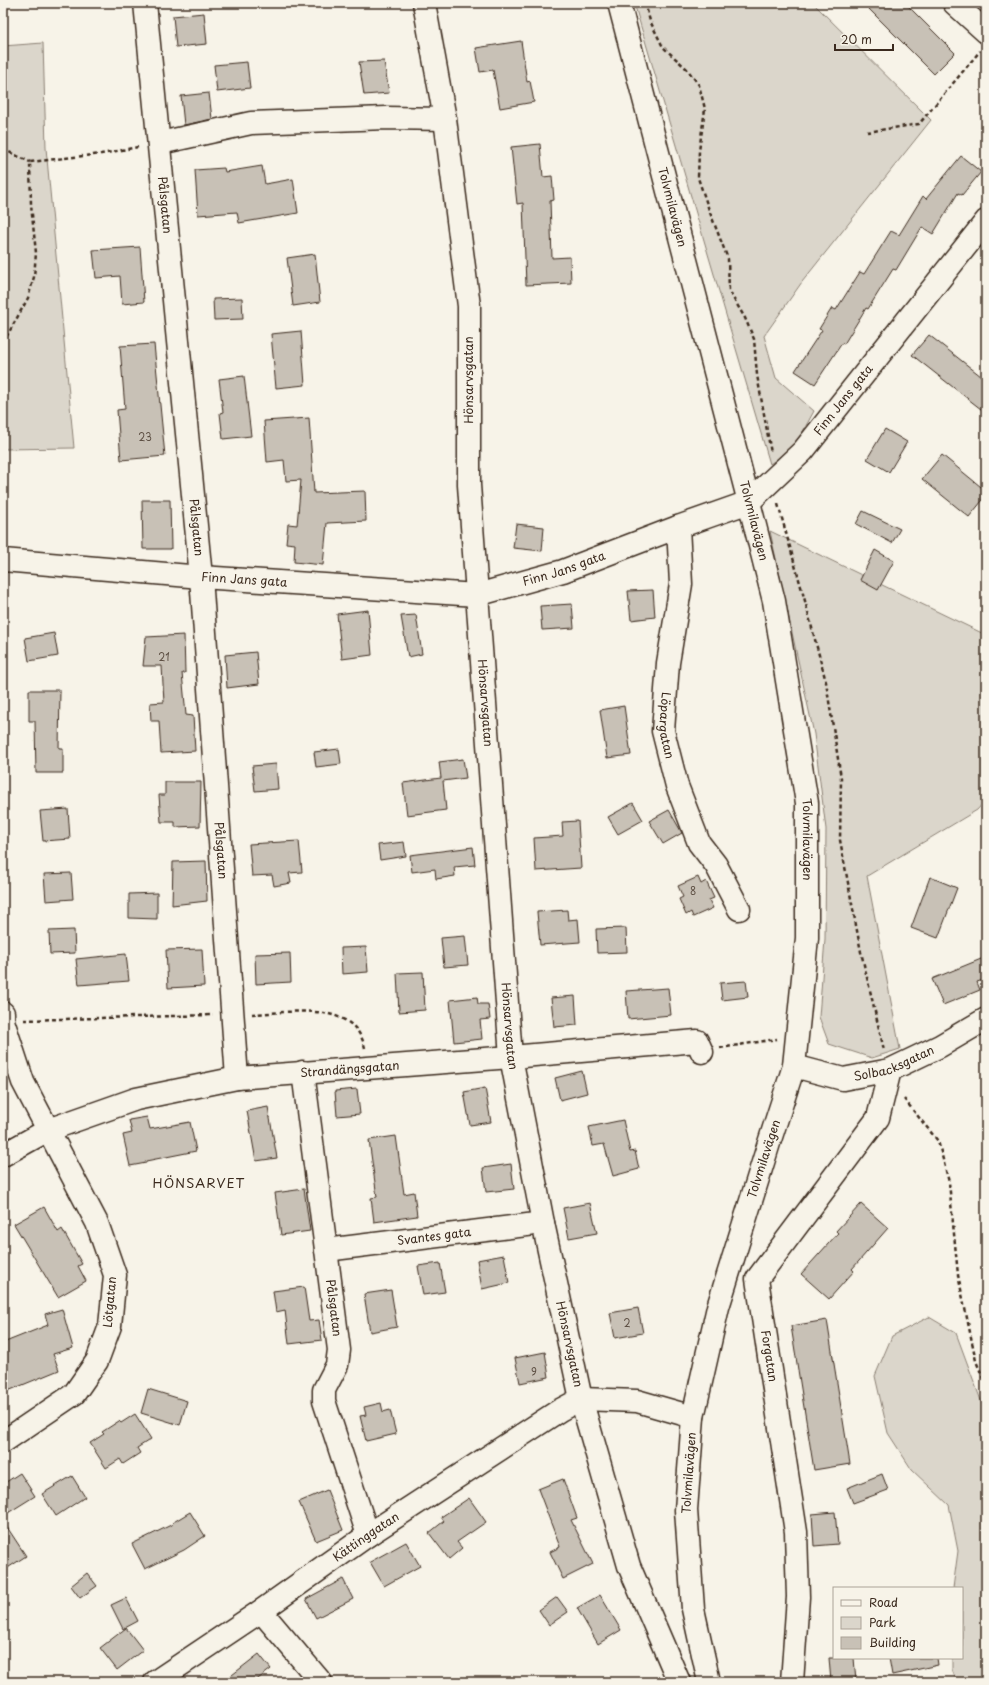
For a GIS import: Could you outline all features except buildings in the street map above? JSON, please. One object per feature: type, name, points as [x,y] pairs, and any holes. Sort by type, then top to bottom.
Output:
[{"type":"street","name":"Pålsgatan","points":[[145,3],[160,143],[201,577],[237,1078]]},
{"type":"street","name":"Hönsarvsgatan","points":[[424,3],[445,118],[469,306],[469,484],[511,1057],[543,1223],[581,1399],[629,1566],[678,1682]]},
{"type":"street","name":"Tolvmilavägen","points":[[619,3],[774,601],[807,803],[807,938],[794,1066],[718,1307],[693,1417],[686,1510],[693,1609],[709,1682]]},
{"type":"street","points":[[954,3],[984,40]]},
{"type":"street","points":[[160,143],[251,123],[386,118],[445,118]]},
{"type":"street","name":"Finn Jans gata","points":[[3,560],[201,577],[477,595],[563,571],[678,527],[749,502],[803,451],[986,221]]},
{"type":"street","name":"Löpargatan","points":[[678,527],[681,584],[668,663],[663,731],[677,786],[700,843],[716,865],[739,909]]},
{"type":"street","name":"Lötgatan","points":[[3,1013],[3,1021],[23,1082],[96,1223],[114,1275],[110,1326],[97,1361],[74,1394],[3,1442]]},
{"type":"street","name":"Solbacksgatan","points":[[794,1066],[842,1079],[890,1070],[940,1046],[986,1019]]},
{"type":"street","name":"Strandängsgatan","points":[[3,1155],[48,1130],[136,1099],[237,1078],[697,1041],[702,1052]]},
{"type":"street","name":"Forgatan","points":[[792,1682],[798,1597],[796,1532],[757,1279],[878,1118],[890,1070]]},
{"type":"street","name":"Pålsgatan","points":[[304,1072],[339,1350],[337,1365],[324,1390],[324,1401],[368,1535]]},
{"type":"street","name":"Svantes gata","points":[[326,1250],[543,1223]]},
{"type":"street","name":"Hönsarvsgatan","points":[[581,1399],[637,1401],[693,1417]]},
{"type":"street","name":"Kättinggatan","points":[[155,1682],[368,1535],[560,1410],[581,1399]]},
{"type":"street","points":[[261,1610],[321,1682]]},
{"type":"path","points":[[645,3],[650,21],[663,46],[687,69],[699,85],[705,109],[699,151],[698,178],[708,210],[728,259],[729,290],[745,318],[754,339],[757,375],[776,476],[778,507],[826,682],[841,778],[840,840],[861,952],[890,1070],[906,1104],[938,1141],[949,1182],[958,1275],[976,1361],[986,1385]]},
{"type":"path","points":[[867,132],[919,124],[984,40]]},
{"type":"path","points":[[3,149],[30,162],[101,154],[160,143]]},
{"type":"path","points":[[3,343],[28,298],[34,278],[36,253],[30,205],[30,162]]},
{"type":"path","points":[[3,1021],[316,1012],[340,1016],[355,1027],[363,1040],[369,1067]]},
{"type":"path","points":[[702,1052],[774,1039],[797,1043]]},
{"type":"green space","points":[[634,3],[813,3],[931,120],[802,282],[764,336],[776,378],[814,411],[795,446],[770,464]]},
{"type":"green space","points":[[43,43],[46,148],[74,448],[3,449],[3,46]]},
{"type":"green space","points":[[770,531],[986,635],[986,800],[977,810],[867,876],[900,1049],[872,1058],[829,1044],[819,1017],[825,939],[826,829],[814,734]]},
{"type":"green space","points":[[929,1317],[956,1333],[986,1414],[986,1682],[957,1682],[952,1670],[952,1659],[963,1659],[963,1587],[953,1587],[958,1551],[949,1505],[912,1470],[888,1433],[875,1376],[892,1336]]},
{"type":"district","name":"HÖNSARVET","points":[[199,1183]]}]
